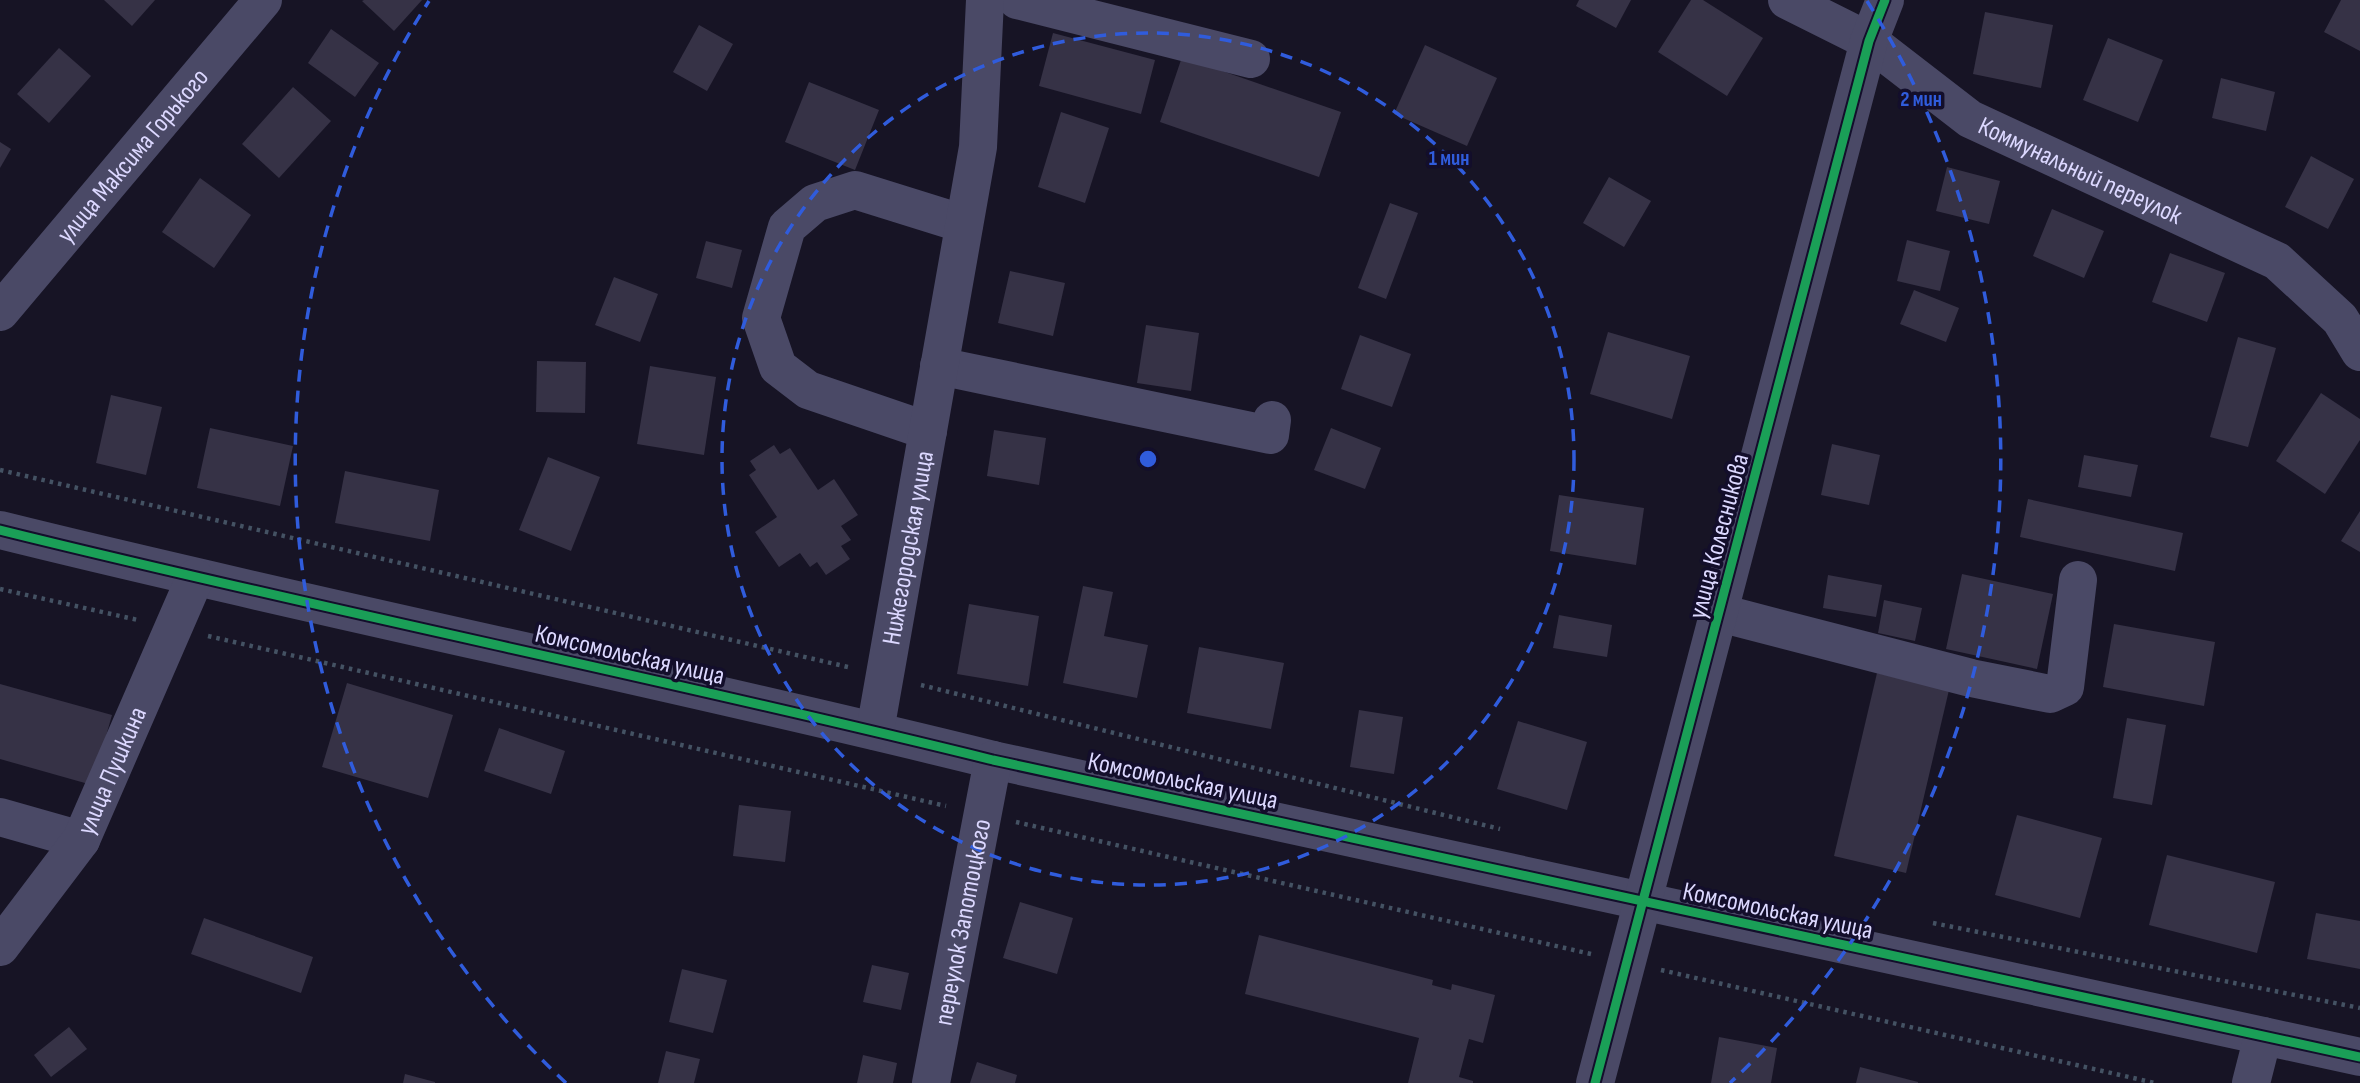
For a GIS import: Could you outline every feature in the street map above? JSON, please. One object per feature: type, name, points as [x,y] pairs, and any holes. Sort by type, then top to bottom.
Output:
[{"type":"street","name":"улица Максима Горького","points":[[0,312],[263,0]]},
{"type":"street","name":"Нижегородская улица","points":[[875,731],[978,146],[985,0]]},
{"type":"street","points":[[1017,0],[1251,59]]},
{"type":"street","name":"Коммунальный переулок","points":[[1787,0],[1870,41],[1970,118],[2277,261],[2340,320],[2360,352]]},
{"type":"street","name":"улица Колесникова","points":[[1595,1083],[1870,41],[1885,0]]},
{"type":"street","points":[[928,431],[808,390],[778,368],[761,318],[788,227],[815,203],[855,190],[964,224]]},
{"type":"street","points":[[939,366],[1270,435],[1272,420]]},
{"type":"street","name":"Комсомольская улица","points":[[0,530],[195,578],[993,760],[2360,1057]]},
{"type":"street","name":"улица Пушкина","points":[[0,947],[81,840],[195,578]]},
{"type":"street","points":[[1720,613],[1971,678],[2050,694],[2065,687],[2078,580]]},
{"type":"street","name":"переулок Запотоцкого","points":[[931,1083],[993,760]]},
{"type":"street","points":[[0,817],[81,840]]},
{"type":"street","points":[[2251,1083],[2263,1036]]},
{"type":"path","points":[[0,470],[885,676],[1505,830]]},
{"type":"path","points":[[0,589],[2155,1083]]},
{"type":"path","points":[[1925,921],[2360,1008]]},
{"type":"building","points":[[104,0],[155,0],[132,26]]},
{"type":"building","points":[[422,0],[394,31],[362,1]]},
{"type":"building","points":[[1579,0],[1631,0],[1616,28],[1576,6]]},
{"type":"building","points":[[1691,0],[1703,0],[1763,38],[1727,96],[1658,52]]},
{"type":"building","points":[[2341,0],[2360,0],[2360,51],[2324,32]]},
{"type":"building","points":[[1985,12],[2053,25],[2041,88],[1973,74]]},
{"type":"building","points":[[699,25],[733,44],[707,91],[673,72]]},
{"type":"building","points":[[331,29],[379,63],[355,97],[308,63]]},
{"type":"building","points":[[1053,33],[1155,60],[1141,114],[1039,86]]},
{"type":"building","points":[[2108,38],[2163,60],[2138,122],[2083,100]]},
{"type":"building","points":[[1425,45],[1497,78],[1467,146],[1394,114]]},
{"type":"building","points":[[59,48],[91,76],[49,123],[17,94]]},
{"type":"building","points":[[1182,57],[1341,112],[1319,177],[1160,122]]},
{"type":"building","points":[[2221,78],[2275,92],[2266,131],[2212,118]]},
{"type":"building","points":[[809,82],[879,110],[855,170],[785,142]]},
{"type":"building","points":[[293,87],[331,121],[279,178],[242,144]]},
{"type":"building","points":[[1061,112],[1109,128],[1085,203],[1038,187]]},
{"type":"building","points":[[0,142],[11,149],[0,168]]},
{"type":"building","points":[[2311,156],[2354,179],[2328,229],[2285,207]]},
{"type":"building","points":[[1947,167],[2000,181],[1989,224],[1936,211]]},
{"type":"building","points":[[1609,177],[1651,201],[1624,247],[1583,223]]},
{"type":"building","points":[[200,178],[251,215],[214,268],[162,232]]},
{"type":"building","points":[[1390,203],[1418,213],[1386,299],[1358,288]]},
{"type":"building","points":[[2052,209],[2104,231],[2084,278],[2033,256]]},
{"type":"building","points":[[1907,240],[1950,251],[1940,291],[1897,281]]},
{"type":"building","points":[[706,241],[742,250],[732,288],[696,278]]},
{"type":"building","points":[[2170,253],[2225,273],[2207,322],[2152,302]]},
{"type":"building","points":[[1010,271],[1065,283],[1053,336],[998,323]]},
{"type":"building","points":[[614,277],[658,294],[640,342],[595,325]]},
{"type":"building","points":[[1914,290],[1959,308],[1946,342],[1900,324]]},
{"type":"building","points":[[1146,325],[1199,333],[1191,391],[1137,383]]},
{"type":"building","points":[[1608,332],[1690,356],[1672,419],[1590,394]]},
{"type":"building","points":[[1360,335],[1411,354],[1392,407],[1341,389]]},
{"type":"building","points":[[2238,337],[2276,348],[2248,447],[2210,437]]},
{"type":"building","points":[[537,361],[586,362],[585,413],[536,412]]},
{"type":"building","points":[[650,366],[716,377],[704,455],[637,444]]},
{"type":"building","points":[[2321,393],[2360,419],[2360,440],[2325,494],[2276,461]]},
{"type":"building","points":[[111,395],[162,407],[146,475],[96,463]]},
{"type":"building","points":[[210,428],[293,446],[280,506],[197,488]]},
{"type":"building","points":[[1331,428],[1381,448],[1365,489],[1314,470]]},
{"type":"building","points":[[994,430],[1046,438],[1039,485],[987,476]]},
{"type":"building","points":[[1832,444],[1880,455],[1869,505],[1821,495]]},
{"type":"building","points":[[774,445],[780,454],[790,448],[818,490],[834,479],[858,515],[841,526],[851,540],[841,546],[850,559],[826,575],[817,562],[810,567],[800,553],[779,567],[755,532],[777,517],[749,475],[756,470],[750,461]]},
{"type":"building","points":[[2084,455],[2138,465],[2131,497],[2078,487]]},
{"type":"building","points":[[548,457],[600,477],[571,551],[519,530]]},
{"type":"building","points":[[345,471],[439,490],[430,541],[335,523]]},
{"type":"building","points":[[1559,495],[1644,508],[1636,565],[1550,551]]},
{"type":"building","points":[[2028,499],[2183,533],[2175,571],[2020,537]]},
{"type":"building","points":[[2360,511],[2360,552],[2341,541]]},
{"type":"building","points":[[1962,574],[2053,594],[2037,669],[1946,649]]},
{"type":"building","points":[[1828,575],[1882,585],[1876,617],[1823,608]]},
{"type":"building","points":[[1083,586],[1113,592],[1104,636],[1148,645],[1137,698],[1063,683]]},
{"type":"building","points":[[1884,600],[1922,608],[1915,641],[1878,633]]},
{"type":"building","points":[[969,604],[1039,616],[1028,686],[957,674]]},
{"type":"building","points":[[1559,615],[1612,625],[1607,657],[1553,648]]},
{"type":"building","points":[[2114,624],[2215,642],[2204,706],[2103,687]]},
{"type":"building","points":[[1199,647],[1284,663],[1271,729],[1187,713]]},
{"type":"building","points":[[1877,673],[1949,690],[1906,873],[1834,856]]},
{"type":"building","points":[[347,683],[453,715],[428,798],[322,767]]},
{"type":"building","points":[[0,684],[112,715],[92,785],[0,759]]},
{"type":"building","points":[[1359,710],[1403,717],[1394,774],[1350,767]]},
{"type":"building","points":[[2127,718],[2166,725],[2152,805],[2113,798]]},
{"type":"building","points":[[1518,721],[1587,742],[1567,810],[1497,789]]},
{"type":"building","points":[[499,728],[565,751],[551,794],[484,771]]},
{"type":"building","points":[[739,805],[791,811],[785,862],[733,856]]},
{"type":"building","points":[[2017,815],[2102,838],[2080,918],[1995,895]]},
{"type":"building","points":[[2167,855],[2275,882],[2257,953],[2149,925]]},
{"type":"building","points":[[1020,902],[1073,918],[1057,974],[1003,958]]},
{"type":"building","points":[[2316,913],[2360,921],[2360,969],[2307,959]]},
{"type":"building","points":[[204,918],[313,957],[301,993],[191,954]]},
{"type":"building","points":[[1259,935],[1433,980],[1432,985],[1451,990],[1452,984],[1495,995],[1483,1043],[1469,1039],[1459,1077],[1473,1083],[1408,1083],[1419,1038],[1245,994]]},
{"type":"building","points":[[872,965],[909,973],[901,1010],[863,1002]]},
{"type":"building","points":[[682,969],[727,980],[713,1033],[669,1022]]},
{"type":"building","points":[[69,1027],[87,1049],[51,1077],[34,1055]]},
{"type":"building","points":[[1719,1037],[1777,1048],[1771,1083],[1711,1083]]},
{"type":"building","points":[[666,1051],[700,1059],[694,1083],[658,1083]]},
{"type":"building","points":[[863,1055],[897,1063],[893,1083],[857,1083]]},
{"type":"building","points":[[977,1062],[1017,1075],[1015,1083],[970,1083]]},
{"type":"building","points":[[1860,1067],[1918,1082],[1918,1083],[1856,1083]]},
{"type":"building","points":[[405,1074],[435,1082],[435,1083],[403,1083]]},
{"type":"cycle path","points":[[1595,1083],[1869,41],[1885,0]]},
{"type":"cycle path","points":[[0,530],[993,760],[2360,1057]]}]
